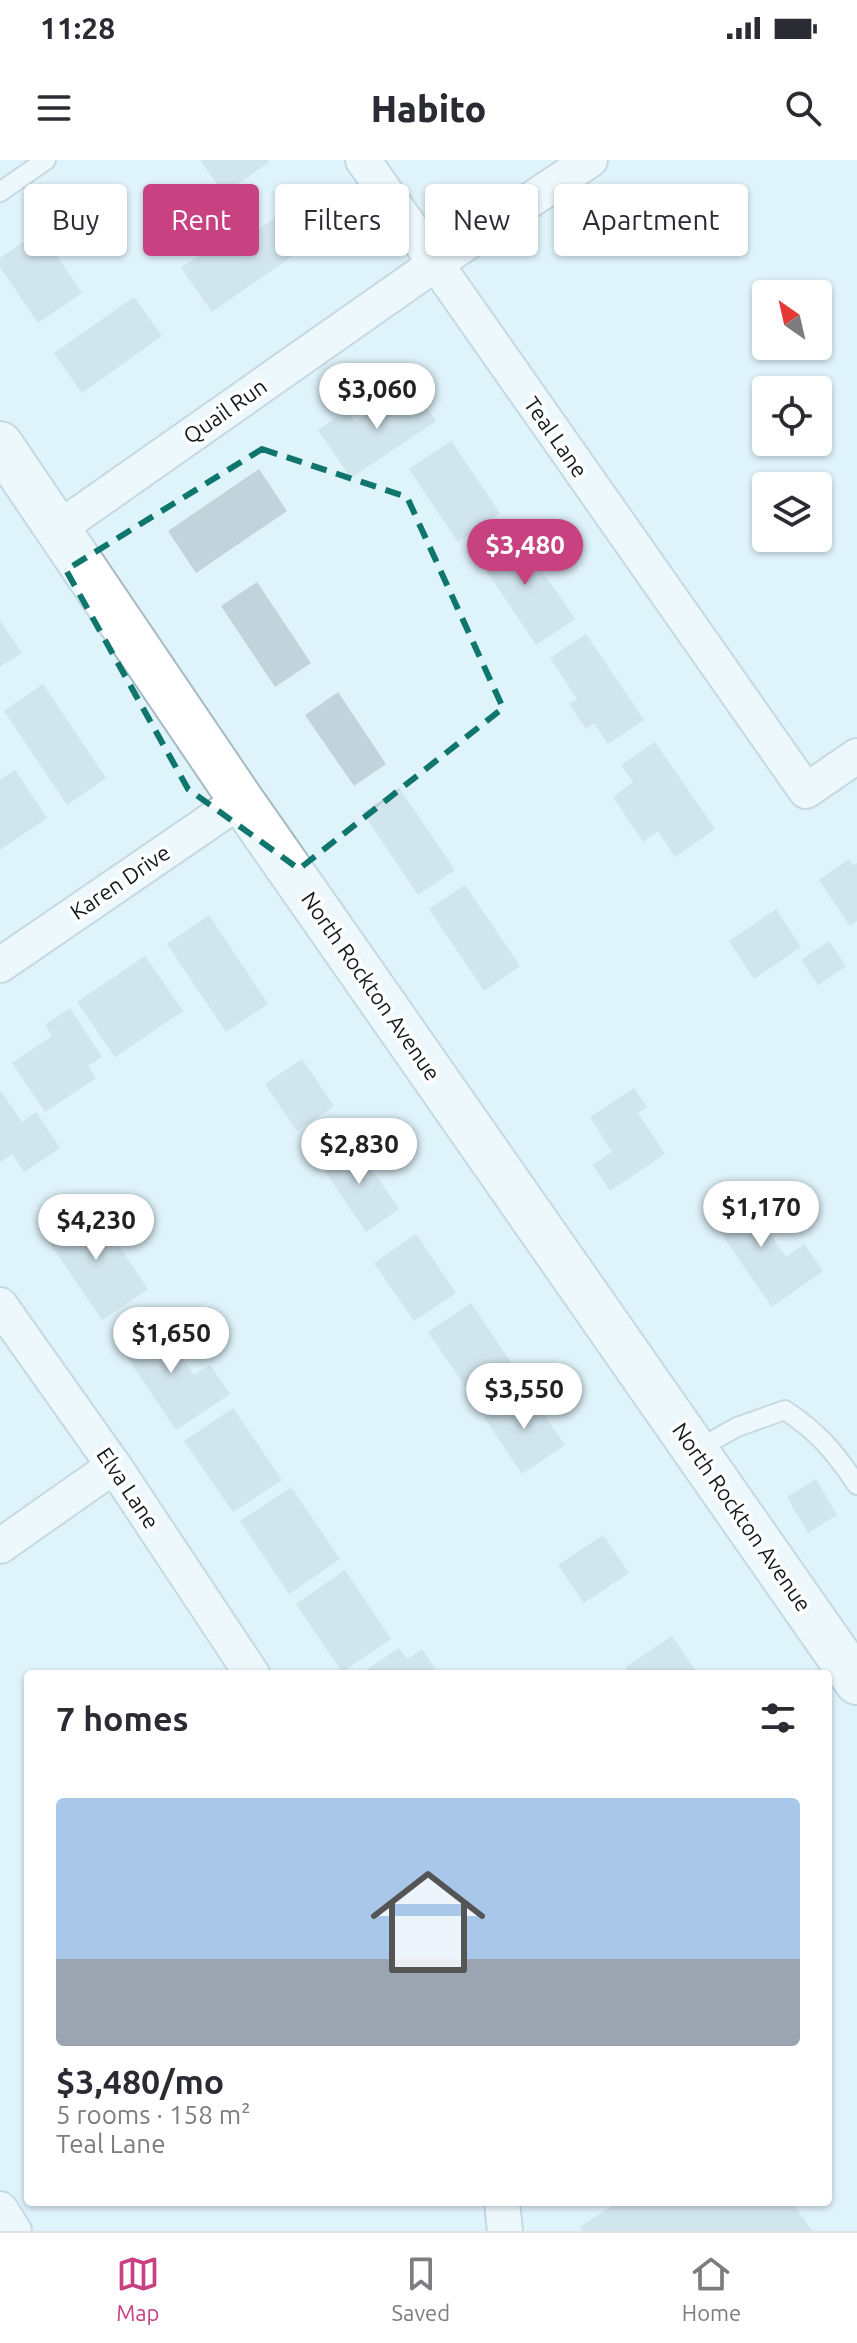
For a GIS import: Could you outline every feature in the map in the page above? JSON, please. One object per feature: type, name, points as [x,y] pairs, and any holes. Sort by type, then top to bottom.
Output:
[{"type":"main road","name":"North Rockton Avenue","points":[[0,444],[241,800],[857,1682]]},
{"type":"street","name":"Teal Lane","points":[[363,160],[806,791],[857,756]]},
{"type":"street","name":"Quail Run","points":[[59,528],[435,264],[590,160]]},
{"type":"street","name":"Karen Drive","points":[[0,965],[241,800]]},
{"type":"street","name":"Elva Lane","points":[[0,1305],[114,1466],[249,1670]]},
{"type":"street","points":[[0,1546],[114,1466]]},
{"type":"street","points":[[502,2206],[505,2231]]},
{"type":"street","points":[[0,2209],[14,2231]]},
{"type":"lane","points":[[0,192],[46,160]]},
{"type":"lane","points":[[696,1450],[737,1427],[785,1410],[833,1449],[856,1480]]},
{"type":"highlighted area","points":[[262,449],[407,497],[503,708],[299,869],[188,789],[66,570]]},
{"type":"building","points":[[200,160],[269,162],[238,184],[217,184]]},
{"type":"building","points":[[275,218],[275,256],[292,256],[212,312],[181,268],[198,256],[259,256],[259,229]]},
{"type":"building","points":[[24,242],[24,256],[57,256],[82,293],[38,323],[0,267],[0,258]]},
{"type":"building","points":[[134,297],[162,336],[82,393],[54,353]]},
{"type":"building","points":[[411,384],[436,421],[351,478],[318,430],[347,410],[355,422]]},
{"type":"building","points":[[451,441],[500,513],[458,542],[409,469]]},
{"type":"building","points":[[259,469],[287,511],[196,573],[168,531]]},
{"type":"building","points":[[514,529],[575,619],[536,645],[476,555]]},
{"type":"building","points":[[257,582],[311,663],[275,687],[221,606]]},
{"type":"building","points":[[0,621],[22,653],[0,667]]},
{"type":"building","points":[[586,634],[644,720],[608,744],[594,723],[586,729],[569,704],[577,699],[550,658]]},
{"type":"building","points":[[43,684],[106,778],[67,805],[4,711]]},
{"type":"building","points":[[338,692],[386,764],[354,786],[305,715]]},
{"type":"building","points":[[655,742],[715,829],[675,857],[658,831],[643,842],[613,797],[633,782],[621,765]]},
{"type":"building","points":[[15,770],[47,818],[0,850],[0,780]]},
{"type":"building","points":[[399,788],[455,870],[418,895],[363,813]]},
{"type":"building","points":[[849,859],[853,865],[857,863],[857,921],[850,926],[819,880]]},
{"type":"building","points":[[465,885],[520,966],[484,991],[429,909]]},
{"type":"building","points":[[776,909],[801,947],[754,979],[729,941]]},
{"type":"building","points":[[209,915],[268,1004],[226,1032],[167,944]]},
{"type":"building","points":[[829,941],[846,966],[818,985],[801,960]]},
{"type":"building","points":[[145,956],[183,1011],[115,1057],[77,1002]]},
{"type":"building","points":[[70,1008],[102,1057],[88,1066],[96,1078],[45,1112],[12,1063],[52,1036],[45,1025]]},
{"type":"building","points":[[302,1059],[334,1106],[297,1131],[265,1084]]},
{"type":"building","points":[[634,1088],[647,1107],[638,1113],[665,1154],[610,1191],[593,1165],[612,1152],[590,1117]]},
{"type":"building","points":[[0,1090],[22,1122],[36,1112],[60,1148],[24,1172],[12,1154],[0,1162]]},
{"type":"building","points":[[352,1140],[399,1209],[366,1232],[319,1162]]},
{"type":"building","points":[[736,1186],[786,1257],[804,1244],[823,1271],[772,1307],[704,1209]]},
{"type":"building","points":[[91,1205],[148,1289],[102,1320],[45,1236]]},
{"type":"building","points":[[416,1234],[456,1293],[414,1321],[374,1263]]},
{"type":"building","points":[[471,1303],[518,1373],[476,1402],[428,1332]]},
{"type":"building","points":[[155,1317],[194,1375],[210,1365],[230,1394],[176,1430],[117,1342]]},
{"type":"building","points":[[526,1389],[565,1445],[522,1474],[484,1417]]},
{"type":"building","points":[[233,1408],[282,1480],[233,1512],[184,1441]]},
{"type":"building","points":[[816,1479],[837,1515],[808,1533],[787,1497]]},
{"type":"building","points":[[291,1487],[340,1559],[289,1594],[240,1521]]},
{"type":"building","points":[[603,1535],[629,1573],[584,1603],[558,1565]]},
{"type":"building","points":[[345,1570],[391,1639],[341,1670],[296,1604]]},
{"type":"building","points":[[672,1636],[695,1670],[628,1670],[626,1667]]},
{"type":"building","points":[[399,1648],[407,1659],[422,1649],[436,1670],[366,1670]]},
{"type":"building","points":[[612,2206],[795,2206],[812,2231],[583,2231],[580,2227]]}]
